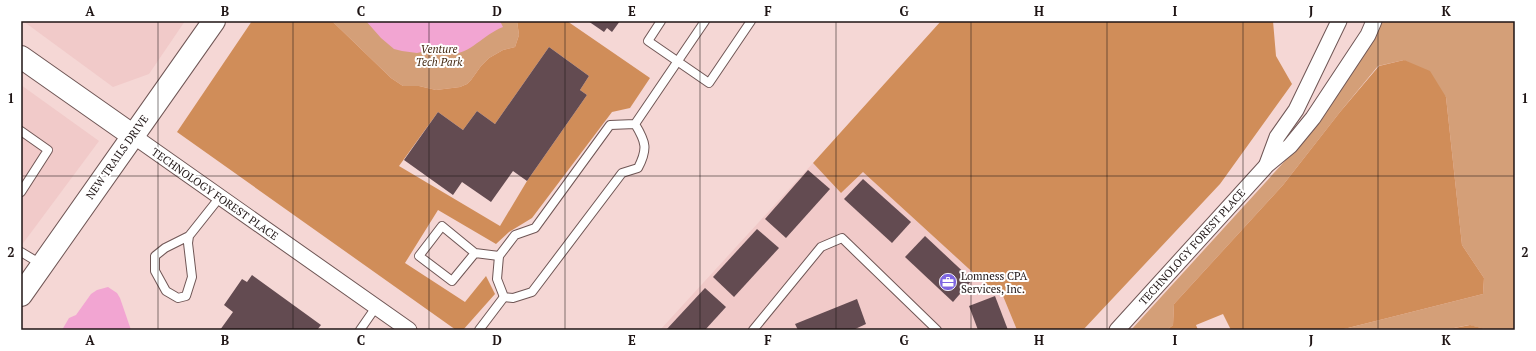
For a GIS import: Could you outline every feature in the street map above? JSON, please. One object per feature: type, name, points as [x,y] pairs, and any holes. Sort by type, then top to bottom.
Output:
[{"type":"street","name":"NEW TRAILS DRIVE","points":[[21,295],[132,135],[214,21]]},
{"type":"street","name":"TECHNOLOGY FOREST PLACE","points":[[1267,164],[1277,137],[1296,110],[1339,21]]},
{"type":"street","name":"TECHNOLOGY FOREST PLACE","points":[[1116,330],[1267,164],[1290,146],[1313,118],[1368,35],[1374,21]]},
{"type":"street","name":"TECHNOLOGY FOREST PLACE","points":[[21,57],[409,330]]},
{"type":"lane","points":[[661,21],[648,41],[709,83],[750,21]]},
{"type":"lane","points":[[635,124],[706,21]]},
{"type":"lane","points":[[504,297],[497,279],[499,256],[515,235],[535,228],[610,126],[635,124]]},
{"type":"lane","points":[[504,297],[513,298],[532,292],[622,173],[638,168],[645,156],[644,138],[635,124]]},
{"type":"lane","points":[[21,131],[48,150],[21,192]]},
{"type":"lane","points":[[189,236],[188,243],[192,276],[191,283],[186,296],[178,298],[166,291],[155,271],[155,256],[165,248],[189,236],[220,197]]},
{"type":"lane","points":[[475,253],[452,281],[419,256],[442,226],[475,253],[499,256]]},
{"type":"lane","points":[[752,330],[822,247],[842,238],[937,330]]},
{"type":"lane","points":[[21,252],[42,264]]},
{"type":"lane","points":[[479,330],[504,297]]},
{"type":"lane","points":[[360,330],[376,307]]},
{"type":"shaded area","points":[[23,21],[185,21],[149,74],[113,87]]},
{"type":"shaded area","points":[[252,21],[332,21],[391,78],[403,86],[419,86],[436,90],[460,87],[467,84],[489,58],[503,50],[515,47],[519,35],[517,21],[567,21],[650,78],[630,108],[612,112],[532,218],[509,232],[496,244],[438,210],[405,263],[465,302],[486,276],[495,294],[463,330],[456,330],[177,132]],"holes":[[[549,47],[589,76],[580,90],[587,95],[527,181],[500,226],[399,166],[438,112],[463,130],[477,111],[495,124]]]},
{"type":"shaded area","points":[[366,21],[500,21],[503,27],[494,31],[463,52],[454,54],[445,53],[434,49],[417,53],[394,49],[381,38]]},
{"type":"shaded area","points":[[941,21],[1273,21],[1276,56],[1292,84],[1220,184],[1083,330],[1017,330],[1003,296],[980,279],[863,172],[841,193],[813,163]]},
{"type":"shaded area","points":[[1404,60],[1430,71],[1446,97],[1462,245],[1484,278],[1483,294],[1340,330],[1231,330],[1223,314],[1196,325],[1198,330],[1167,330],[1173,325],[1174,304],[1283,185],[1340,112],[1379,66]]},
{"type":"shaded area","points":[[21,85],[99,141],[21,246]]},
{"type":"shaded area","points":[[813,163],[841,193],[863,172],[980,279],[1003,296],[1017,330],[660,330]]},
{"type":"shaded area","points":[[108,287],[117,293],[120,298],[131,330],[62,330],[69,318],[76,315],[91,294],[97,290]]},
{"type":"shaded area","points":[[1470,325],[1489,330],[1444,330]]},
{"type":"green space","name":"Venture Tech Park","points":[[332,21],[517,21],[519,35],[515,47],[503,50],[489,58],[467,84],[460,87],[436,90],[419,86],[403,86],[391,78]]},
{"type":"green space","points":[[1380,21],[1515,21],[1515,330],[1489,330],[1469,325],[1444,330],[1340,330],[1483,294],[1484,278],[1462,245],[1446,97],[1404,60],[1378,66],[1283,185],[1174,304],[1173,325],[1167,330],[1131,330],[1304,140]]},
{"type":"building","points":[[588,21],[620,21],[612,32],[607,28],[604,32]]},
{"type":"building","points":[[549,47],[589,76],[580,90],[587,95],[527,181],[513,171],[491,202],[462,182],[453,195],[404,160],[438,112],[463,130],[477,111],[495,124]]},
{"type":"building","points":[[808,170],[830,189],[786,238],[765,219]]},
{"type":"building","points":[[863,179],[911,222],[892,243],[844,199]]},
{"type":"building","points":[[757,229],[779,248],[734,297],[713,277]]},
{"type":"building","points":[[925,236],[972,280],[953,302],[905,257]]},
{"type":"building","points":[[252,275],[321,325],[317,330],[220,330],[233,312],[224,305],[242,279],[247,282]]},
{"type":"building","points":[[705,288],[726,307],[705,330],[666,330]]},
{"type":"building","points":[[995,296],[1008,330],[978,330],[969,306]]},
{"type":"building","points":[[857,299],[866,324],[853,330],[798,330],[795,324]]},
{"type":"place","name":"Lomness CPA Services, Inc.","points":[[948,282]]}]
